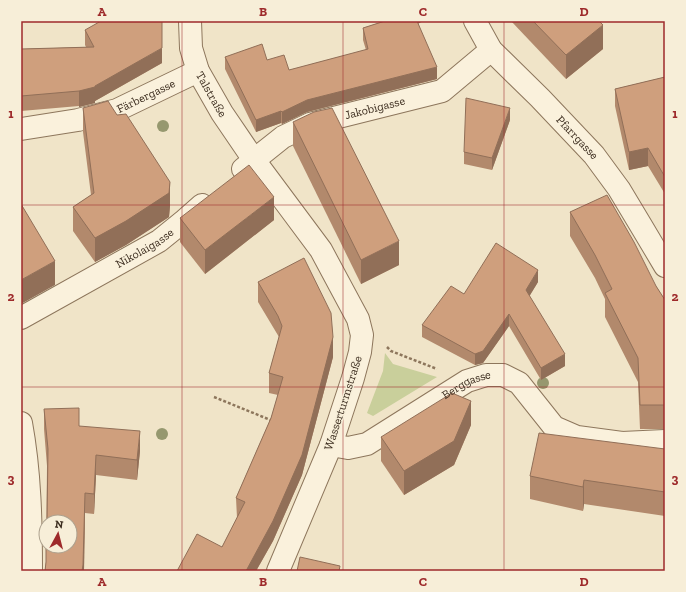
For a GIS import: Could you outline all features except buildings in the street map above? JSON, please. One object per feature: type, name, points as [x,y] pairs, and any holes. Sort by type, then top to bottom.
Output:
[{"type":"street","name":"Talstraße","points":[[190,21],[191,48],[198,71],[222,113],[254,160]]},
{"type":"street","name":"Pfarrgasse","points":[[475,21],[491,50],[540,98],[594,155],[619,189],[665,266]]},
{"type":"street","name":"Jakobigasse","points":[[254,160],[283,137],[310,124],[442,91],[491,50]]},
{"type":"street","name":"Färbergasse","points":[[21,129],[78,120],[117,110],[198,71]]},
{"type":"street","name":"Nikolaigasse","points":[[21,318],[159,241],[254,160]]},
{"type":"street","name":"Wasserturmstraße","points":[[254,160],[321,250],[358,319],[362,335],[360,352],[353,378],[330,445],[278,571]]},
{"type":"street","name":"Berggasse","points":[[330,445],[348,448],[367,444],[467,381],[486,375],[503,375],[519,383],[554,427],[577,437],[622,443],[665,441]]},
{"type":"street","points":[[21,423],[26,452],[31,535],[31,571]]},
{"type":"path","points":[[386,346],[391,351],[467,381]]},
{"type":"path","points":[[214,398],[274,421]]},
{"type":"green space","points":[[385,353],[393,364],[437,377],[373,416],[367,413],[383,371]]}]
